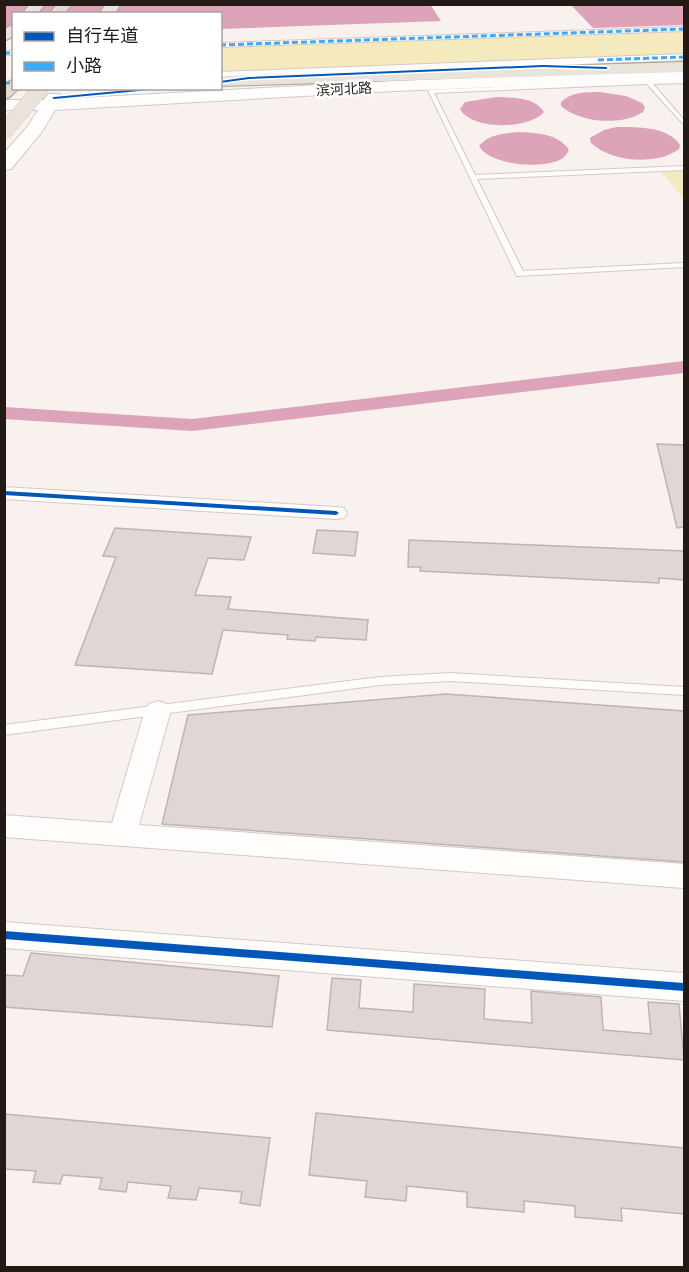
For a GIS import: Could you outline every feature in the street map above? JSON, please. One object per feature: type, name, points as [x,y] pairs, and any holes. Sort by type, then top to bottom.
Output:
[{"type":"main road","points":[[222,81],[540,71],[684,71]]},
{"type":"main road","name":"滨河北路","points":[[4,96],[49,97],[393,86],[684,71]]},
{"type":"main road","points":[[4,165],[35,129],[49,97]]},
{"type":"main road","points":[[4,132],[49,97]]},
{"type":"main road","name":"滨河北路","points":[[4,105],[49,97]]},
{"type":"main road","points":[[4,125],[22,125],[35,129]]},
{"type":"street","points":[[222,45],[684,29]]},
{"type":"street","points":[[222,75],[684,57]]},
{"type":"street","points":[[4,493],[336,513]]},
{"type":"street","points":[[122,836],[158,710]]},
{"type":"street","points":[[4,826],[684,876]]},
{"type":"street","points":[[4,935],[684,987]]},
{"type":"lane","points":[[684,81],[430,91],[520,274],[684,265]]},
{"type":"lane","points":[[648,82],[684,123]]},
{"type":"lane","points":[[472,177],[684,168]]},
{"type":"lane","points":[[4,730],[380,681],[450,677],[684,691]]},
{"type":"shaded area","points":[[430,4],[441,21],[222,29],[222,12],[12,12],[12,37],[5,37],[4,5]]},
{"type":"shaded area","points":[[571,5],[684,5],[684,25],[593,28]]},
{"type":"shaded area","points":[[684,29],[684,57],[222,75],[222,45]]},
{"type":"shaded area","points":[[600,92],[626,96],[642,103],[645,107],[643,112],[634,116],[601,121],[579,116],[561,106],[561,102],[574,94]]},
{"type":"shaded area","points":[[497,97],[529,101],[535,103],[544,112],[537,118],[526,122],[500,125],[476,121],[466,116],[460,109],[465,102]]},
{"type":"shaded area","points":[[616,127],[660,131],[675,139],[680,145],[679,149],[658,158],[634,160],[610,154],[591,143],[590,138],[604,130]]},
{"type":"shaded area","points":[[518,132],[553,137],[569,150],[564,157],[555,162],[532,165],[494,158],[479,146],[492,137]]},
{"type":"shaded area","points":[[684,171],[684,198],[683,198],[661,172]]},
{"type":"building","points":[[657,444],[684,445],[684,527],[677,528]]},
{"type":"building","points":[[115,528],[251,537],[244,560],[208,558],[195,595],[231,597],[228,609],[368,620],[366,640],[316,637],[315,641],[287,639],[288,635],[223,630],[212,674],[75,665],[116,557],[103,556]]},
{"type":"building","points":[[317,530],[358,532],[355,556],[313,553]]},
{"type":"building","points":[[409,540],[684,551],[684,580],[659,578],[659,583],[420,571],[421,567],[408,567]]},
{"type":"building","points":[[446,694],[684,711],[684,862],[162,824],[188,715]]},
{"type":"building","points":[[31,953],[279,976],[272,1027],[4,1007],[4,975],[23,976]]},
{"type":"building","points":[[332,978],[361,980],[359,1008],[413,1012],[414,984],[485,989],[484,1019],[532,1023],[531,991],[601,997],[603,1030],[651,1034],[648,1002],[679,1004],[684,1060],[327,1030]]},
{"type":"building","points":[[316,1113],[684,1148],[684,1214],[621,1208],[622,1221],[575,1217],[575,1206],[524,1201],[524,1212],[467,1207],[467,1192],[407,1186],[406,1201],[365,1197],[367,1181],[309,1175]]},
{"type":"building","points":[[4,1114],[270,1138],[260,1206],[240,1203],[242,1192],[199,1188],[196,1200],[168,1198],[171,1186],[128,1182],[126,1192],[99,1189],[102,1178],[63,1175],[60,1184],[33,1182],[36,1171],[4,1169]]},
{"type":"waterway","points":[[4,413],[192,425],[684,367]]},
{"type":"marked path","points":[[222,45],[684,29]]},
{"type":"marked path","points":[[4,53],[12,53]]},
{"type":"marked path","points":[[598,60],[684,57]]},
{"type":"marked path","points":[[4,83],[12,83]]},
{"type":"cycle path","points":[[222,82],[249,78],[543,66],[606,68]]},
{"type":"cycle path","points":[[54,98],[146,90]]},
{"type":"cycle path","points":[[4,493],[336,513]]},
{"type":"cycle path","points":[[4,935],[684,987]]}]
